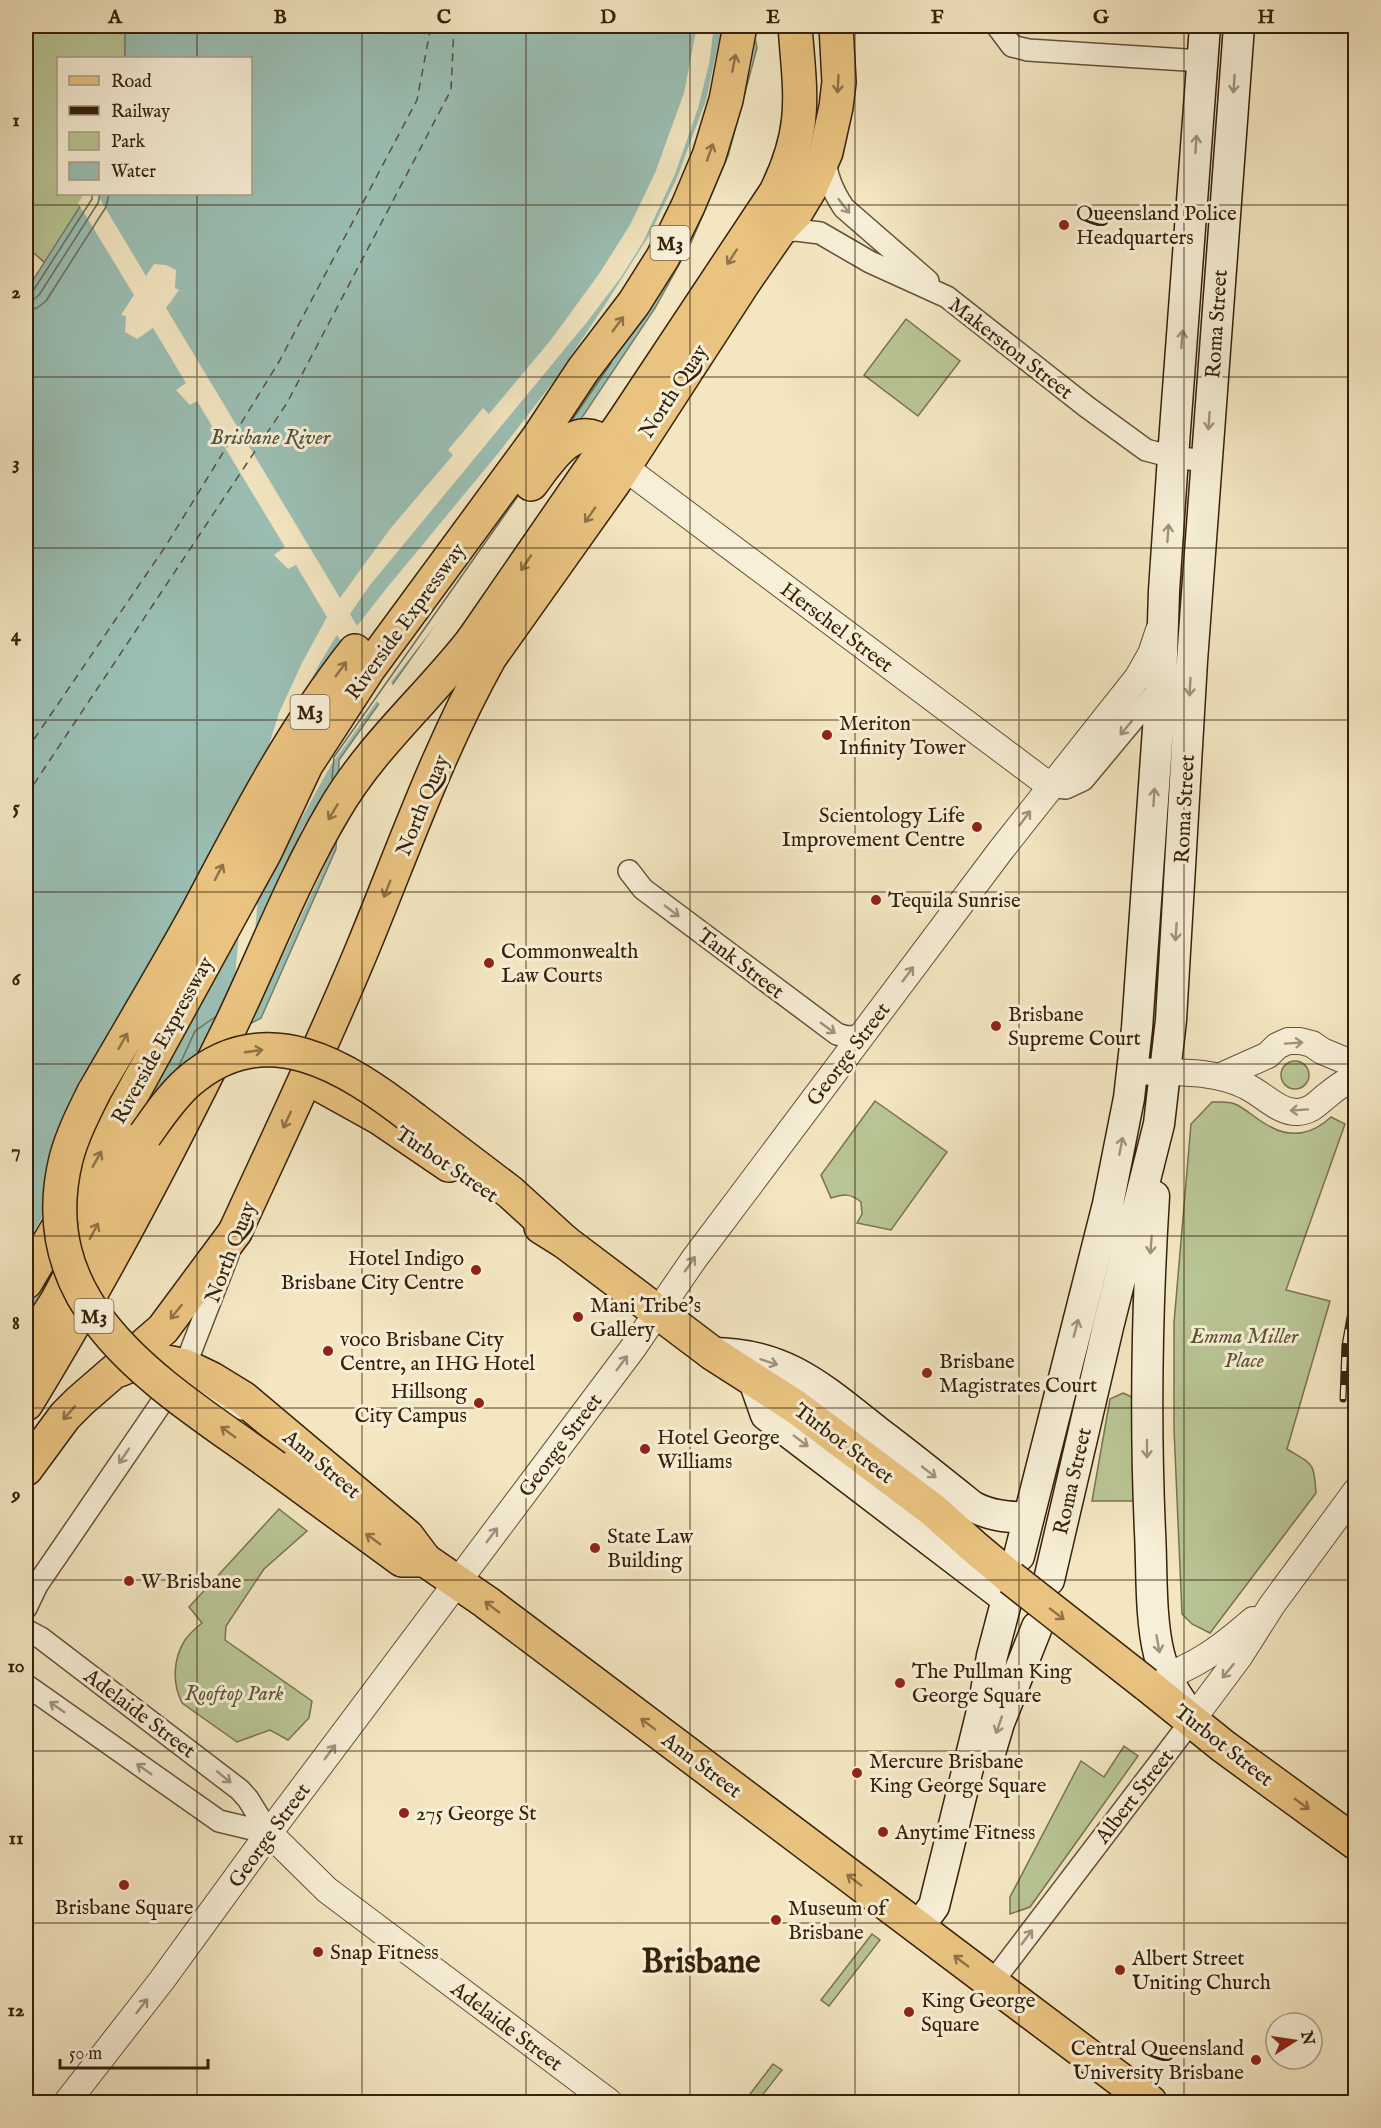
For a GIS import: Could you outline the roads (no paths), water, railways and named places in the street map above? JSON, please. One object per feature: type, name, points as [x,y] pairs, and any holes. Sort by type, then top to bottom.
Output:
[{"type":"main road","name":"Riverside Expressway","points":[[26,1282],[78,1193],[265,852],[306,765],[352,692],[538,438],[583,370],[634,303],[663,257],[709,156],[726,100],[740,26]]},
{"type":"main road","name":"North Quay","points":[[236,1232],[308,1078],[449,738],[482,648],[776,192],[791,159],[801,108],[801,75],[795,26]]},
{"type":"main road","points":[[780,230],[786,208],[806,166],[816,123],[816,91],[809,26]]},
{"type":"main road","name":"North Quay","points":[[608,450],[800,207],[826,152],[832,128],[839,81],[836,26]]},
{"type":"main road","name":"Roma Street","points":[[1019,1556],[1103,1224],[1121,1146],[1133,1071],[1161,686],[1164,591],[1173,456],[1205,26]]},
{"type":"main road","name":"Roma Street","points":[[1049,1580],[1097,1372],[1159,1124],[1166,1072],[1194,628],[1239,26]]},
{"type":"main road","name":"M3","points":[[425,1560],[402,1560],[170,1390],[116,1344],[82,1298],[71,1270],[63,1244],[59,1216],[61,1189],[66,1158],[93,1092],[182,940],[277,764],[349,657],[534,422],[583,370]]},
{"type":"main road","points":[[265,852],[358,711],[547,462],[560,447],[583,435],[608,450]]},
{"type":"main road","name":"M3","points":[[26,1404],[67,1336],[130,1221],[225,1036],[306,861],[334,810],[377,752],[460,681],[482,648]]},
{"type":"main road","points":[[1150,855],[1180,874]]},
{"type":"main road","name":"M3","points":[[26,1349],[57,1301],[145,1135],[188,1082],[214,1063],[243,1053],[261,1050],[286,1051],[311,1056],[368,1084],[510,1192],[565,1242]]},
{"type":"main road","name":"Turbot Street","points":[[308,1078],[413,1139],[479,1187],[565,1242],[712,1353],[796,1407],[933,1510],[972,1546],[1156,1680],[1197,1723],[1356,1844]]},
{"type":"main road","points":[[1156,1680],[1157,1645],[1147,1467],[1147,1391],[1150,1263],[1159,1124]]},
{"type":"main road","points":[[26,1469],[65,1416],[163,1329],[236,1232]]},
{"type":"main road","name":"M3","points":[[26,1389],[67,1336]]},
{"type":"main road","points":[[712,1353],[744,1354],[767,1360],[799,1373],[826,1391],[972,1506],[990,1514],[1028,1518]]},
{"type":"main road","name":"Ann Street","points":[[112,1373],[147,1361],[162,1361],[184,1366],[225,1386],[265,1416],[407,1536],[425,1560],[1150,2103]]},
{"type":"main road","points":[[1041,1466],[1053,1455],[1060,1444],[1079,1380],[1087,1374],[1097,1372],[1127,1376],[1147,1391]]},
{"type":"main road","points":[[754,1381],[766,1415],[1007,1599],[934,1906],[923,1931]]},
{"type":"main road","points":[[923,1931],[951,1907],[955,1898],[989,1755],[999,1723],[1037,1627]]},
{"type":"street","points":[[997,27],[1012,46],[1028,50],[1202,61]]},
{"type":"street","points":[[826,152],[828,174],[835,194],[844,208],[947,297]]},
{"type":"street","name":"Makerston Street","points":[[780,230],[820,233],[870,262],[947,297],[1146,450],[1206,461]]},
{"type":"street","name":"Herschel Street","points":[[608,450],[1050,786]]},
{"type":"street","name":"George Street","points":[[67,2103],[169,1971],[269,1833],[657,1313],[701,1249],[1050,786],[1127,691],[1146,663],[1155,644],[1160,626],[1164,591]]},
{"type":"street","points":[[1050,786],[1066,788],[1083,780],[1161,686],[1194,628]]},
{"type":"street","name":"Tank Street","points":[[629,871],[643,890],[837,1034],[847,1037],[862,1036]]},
{"type":"street","points":[[1269,1099],[1261,1078],[1262,1066],[1277,1046],[1288,1041],[1312,1044],[1322,1051],[1356,1065]]},
{"type":"street","points":[[1322,1051],[1329,1061],[1332,1073],[1327,1095]]},
{"type":"street","points":[[1221,1076],[1268,1055]]},
{"type":"street","points":[[1133,1071],[1221,1076],[1246,1085],[1288,1111],[1299,1112],[1320,1103],[1327,1095],[1356,1076]]},
{"type":"street","name":"North Quay","points":[[26,1608],[37,1585],[158,1408],[184,1366],[236,1232]]},
{"type":"street","name":"Ann Street","points":[[158,1408],[178,1398],[193,1396],[265,1416]]},
{"type":"street","name":"Albert Street","points":[[991,1984],[1197,1723],[1272,1605],[1356,1491]]},
{"type":"street","name":"Albert Street","points":[[1156,1680],[1215,1653],[1272,1605]]},
{"type":"street","name":"Adelaide Street","points":[[26,1630],[41,1638],[240,1790],[269,1833],[327,1890],[609,2103]]},
{"type":"street","name":"Adelaide Street","points":[[26,1685],[219,1821],[269,1833]]},
{"type":"water","name":"Brisbane River","points":[[125,26],[753,26],[757,48],[728,156],[691,243],[655,308],[585,413],[339,760],[336,849],[261,1018],[213,1044],[26,1415],[26,291],[87,195],[252,195],[252,57],[125,57]]},
{"type":"railway","points":[[1343,1399],[1345,1345],[1356,1284]]},
{"type":"railway","points":[[1353,1400],[1356,1360]]},
{"type":"place","name":"Queensland Police Headquarters","points":[[1064,225]]},
{"type":"place","name":"Meriton Infinity Tower","points":[[827,735]]},
{"type":"place","name":"Scientology Life Improvement Centre","points":[[977,827]]},
{"type":"place","name":"Tequila Sunrise","points":[[876,900]]},
{"type":"place","name":"Commonwealth Law Courts","points":[[489,963]]},
{"type":"place","name":"Brisbane Supreme Court","points":[[996,1026]]},
{"type":"place","name":"Hotel Indigo Brisbane City Centre","points":[[476,1270]]},
{"type":"place","name":"Mani Tribe's Gallery","points":[[578,1317]]},
{"type":"place","name":"voco Brisbane City Centre, an IHG Hotel","points":[[328,1351]]},
{"type":"place","name":"Brisbane Magistrates Court","points":[[927,1373]]},
{"type":"place","name":"Hillsong City Campus","points":[[479,1403]]},
{"type":"place","name":"Hotel George Williams","points":[[645,1449]]},
{"type":"place","name":"State Law Building","points":[[595,1548]]},
{"type":"place","name":"W Brisbane","points":[[129,1581]]},
{"type":"place","name":"The Pullman King George Square","points":[[900,1683]]},
{"type":"place","name":"Mercure Brisbane King George Square","points":[[857,1773]]},
{"type":"place","name":"275 George St","points":[[404,1813]]},
{"type":"place","name":"Anytime Fitness","points":[[883,1832]]},
{"type":"place","name":"Brisbane Square","points":[[124,1885]]},
{"type":"place","name":"Museum of Brisbane","points":[[776,1920]]},
{"type":"place","name":"Snap Fitness","points":[[318,1952]]},
{"type":"place","name":"Albert Street Uniting Church","points":[[1120,1970]]},
{"type":"place","name":"King George Square","points":[[909,2012]]},
{"type":"place","name":"Central Queensland University Brisbane","points":[[1256,2060]]},
{"type":"district","name":"Brisbane","points":[[701,1960]]},
{"type":"park label","name":"Emma Miller Place","points":[[1244,1348]]},
{"type":"park label","name":"Rooftop Park","points":[[234,1693]]}]
